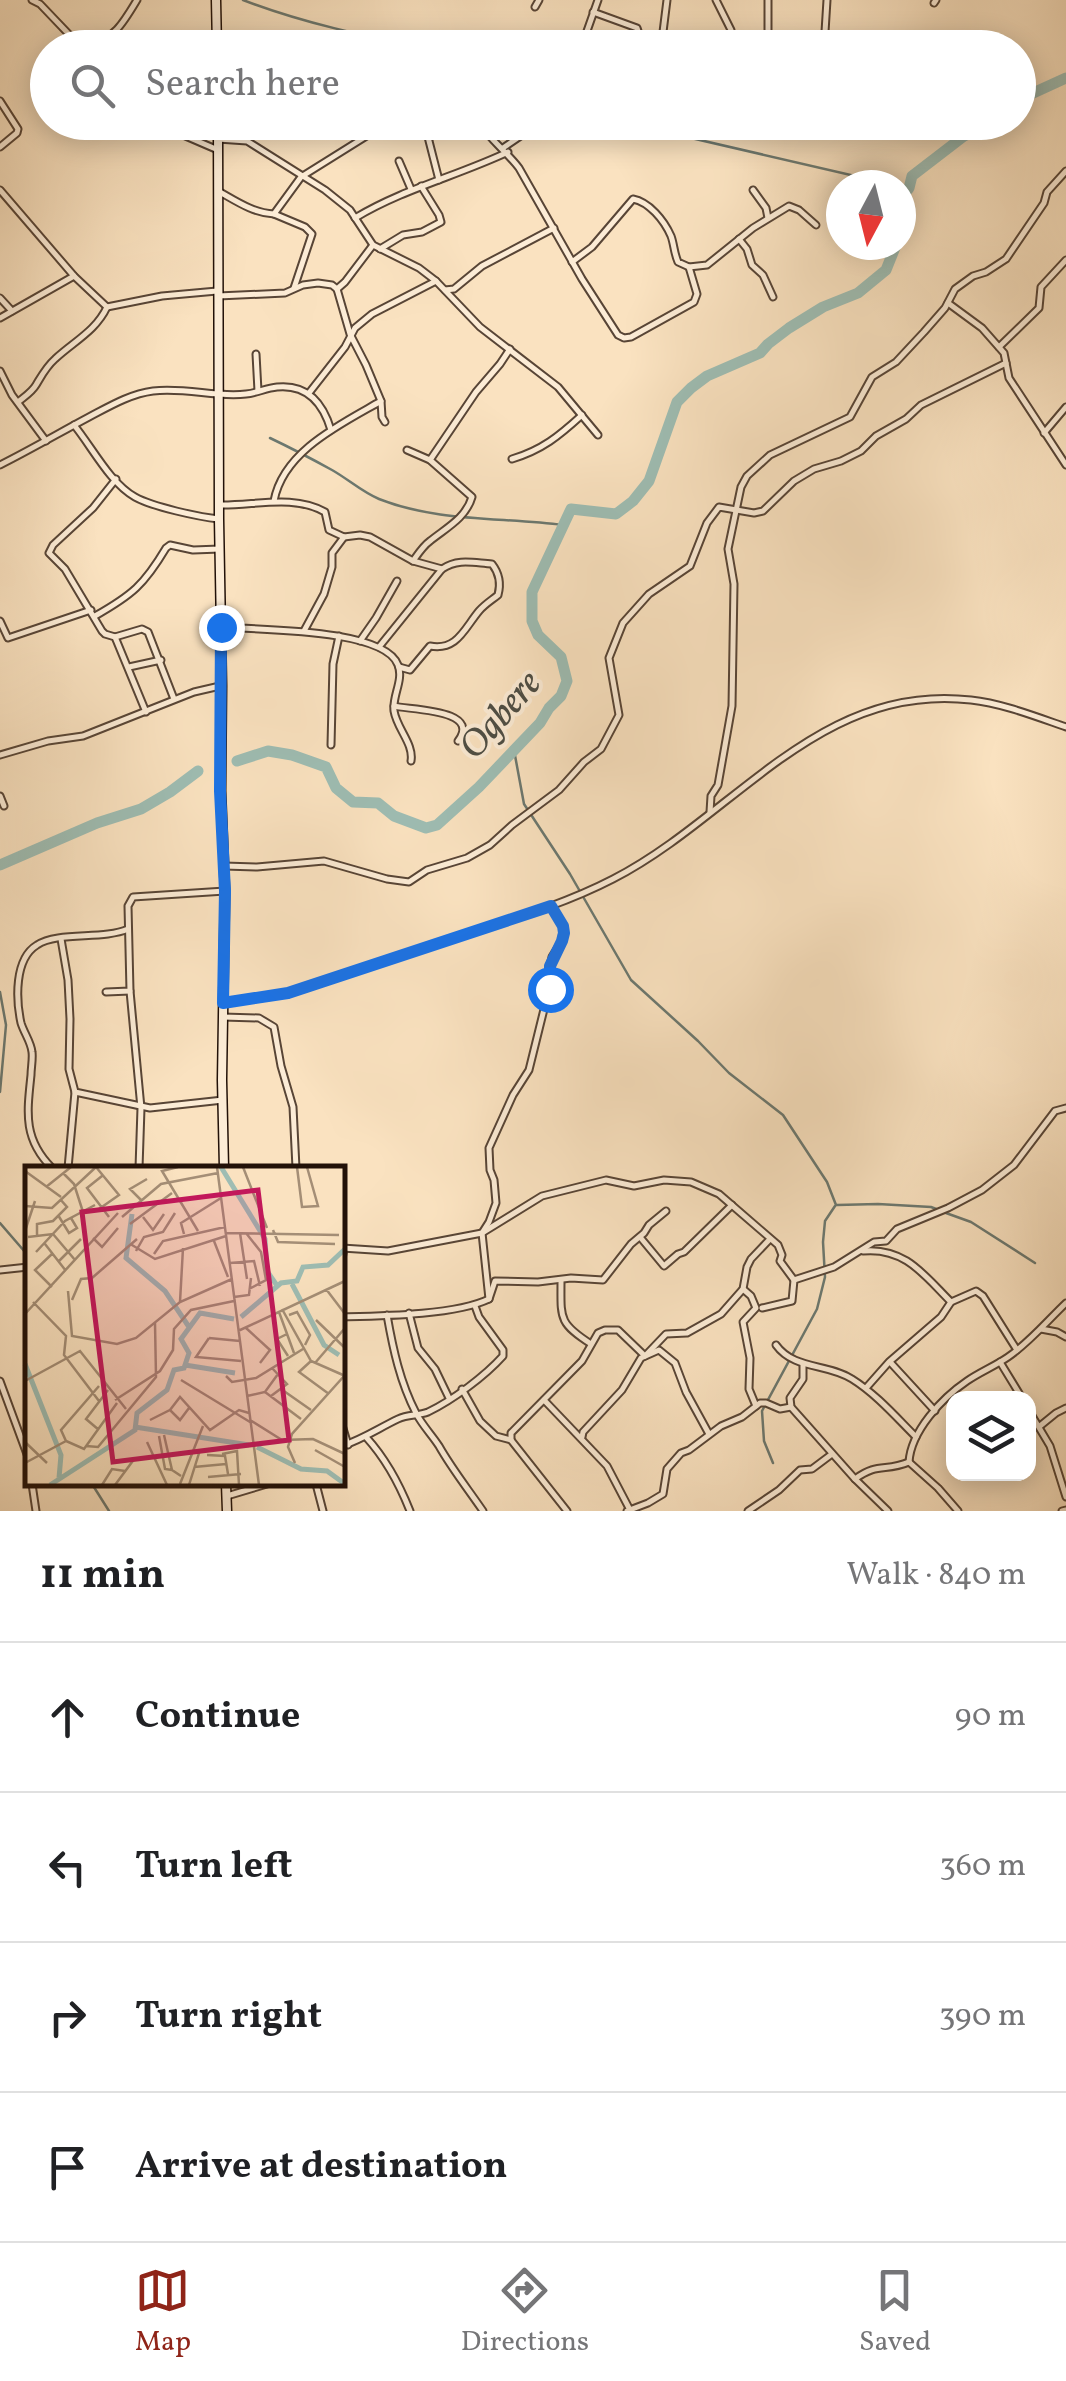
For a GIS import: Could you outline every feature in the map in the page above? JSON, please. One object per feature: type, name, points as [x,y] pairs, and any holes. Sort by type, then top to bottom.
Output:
[{"type":"main road","points":[[216,0],[217,30]]},
{"type":"main road","points":[[218,140],[224,1166]]},
{"type":"main road","points":[[226,1486],[227,1511]]},
{"type":"street","points":[[32,0],[42,2],[68,30]]},
{"type":"street","points":[[117,30],[136,0]]},
{"type":"street","points":[[535,7],[539,0]]},
{"type":"street","points":[[587,30],[598,0]]},
{"type":"street","points":[[664,30],[668,0]]},
{"type":"street","points":[[716,0],[732,30]]},
{"type":"street","points":[[768,0],[768,30]]},
{"type":"street","points":[[826,30],[828,0]]},
{"type":"street","points":[[593,12],[638,30]]},
{"type":"street","points":[[0,101],[18,133],[0,147]]},
{"type":"street","points":[[195,140],[218,150]]},
{"type":"street","points":[[232,140],[247,141],[350,210],[377,247],[436,281],[480,326],[558,388],[598,436]]},
{"type":"street","points":[[274,214],[301,176],[360,140]]},
{"type":"street","points":[[429,140],[439,180]]},
{"type":"street","points":[[494,140],[519,168],[618,335],[631,338],[694,302],[697,294],[689,267]]},
{"type":"street","points":[[354,218],[411,189],[505,150],[518,140]]},
{"type":"street","points":[[399,161],[411,189]]},
{"type":"street","points":[[710,812],[732,706],[734,584],[728,549],[741,487],[747,476],[770,455],[850,417],[872,377],[896,362],[948,303],[955,289],[1006,259],[1044,203],[1047,192],[1066,171]]},
{"type":"street","points":[[336,289],[377,247],[441,222],[421,186]]},
{"type":"street","points":[[0,190],[106,307]]},
{"type":"street","points":[[754,190],[768,218]]},
{"type":"street","points":[[218,191],[244,206],[306,227],[312,234],[294,288]]},
{"type":"street","points":[[572,262],[592,247],[634,199],[649,206],[671,236],[678,262],[689,267],[707,265],[768,218],[793,206],[816,224]]},
{"type":"street","points":[[445,290],[454,289],[482,266],[554,228]]},
{"type":"street","points":[[739,238],[773,296]]},
{"type":"street","points":[[999,348],[1039,308],[1042,287],[1066,260]]},
{"type":"street","points":[[0,318],[74,276]]},
{"type":"street","points":[[309,394],[345,347],[350,334],[372,314],[436,281]]},
{"type":"street","points":[[106,307],[162,296],[285,292],[318,283],[332,286],[381,401],[385,422]]},
{"type":"street","points":[[0,298],[12,311]]},
{"type":"street","points":[[948,303],[982,328],[1004,353],[1010,378],[1066,465]]},
{"type":"street","points":[[18,402],[55,359],[92,329],[106,307]]},
{"type":"street","points":[[430,460],[510,349]]},
{"type":"street","points":[[256,354],[258,391]]},
{"type":"street","points":[[224,866],[324,861],[388,880],[409,882],[427,870],[468,858],[490,845],[559,790],[601,749],[619,715],[609,658],[624,623],[649,594],[690,566],[707,524],[719,507],[763,512],[814,469],[851,456],[921,405],[1006,363]]},
{"type":"street","points":[[0,371],[46,441]]},
{"type":"street","points":[[0,466],[126,398],[150,391],[248,394],[295,386],[309,394],[326,413],[331,430]]},
{"type":"street","points":[[274,501],[280,479],[312,445],[381,401]]},
{"type":"street","points":[[1044,432],[1066,407]]},
{"type":"street","points":[[512,459],[535,452],[582,415]]},
{"type":"street","points":[[74,426],[116,480],[137,498],[219,519]]},
{"type":"street","points":[[407,450],[430,460],[472,497],[470,506],[447,530],[427,543],[413,561]]},
{"type":"street","points":[[116,480],[49,553],[66,569],[105,634],[115,636],[142,629],[151,637],[175,700]]},
{"type":"street","points":[[219,505],[274,501],[310,505],[326,515],[329,530],[344,537],[370,537],[413,561],[442,569]]},
{"type":"street","points":[[304,631],[324,594],[332,553],[344,537]]},
{"type":"street","points":[[0,621],[8,638],[93,613],[124,600],[142,584],[170,545],[193,550],[220,549]]},
{"type":"street","points":[[379,647],[442,569],[463,561],[492,564],[500,583],[498,595],[483,606],[457,641],[440,648],[430,646],[410,670],[399,667]]},
{"type":"street","points":[[360,641],[396,581]]},
{"type":"street","points":[[221,627],[339,636],[391,654],[399,667],[394,706],[398,730],[410,747],[410,761]]},
{"type":"street","points":[[115,636],[146,712]]},
{"type":"street","points":[[330,745],[333,664],[339,636]]},
{"type":"street","points":[[128,667],[160,660]]},
{"type":"street","points":[[0,755],[48,741],[84,736],[194,692],[222,686]]},
{"type":"street","points":[[223,1003],[288,993],[551,906],[614,878],[671,842],[785,757],[837,723],[865,712],[910,700],[958,698],[1066,727]]},
{"type":"street","points":[[394,706],[427,709],[462,724],[463,736],[458,742]]},
{"type":"street","points":[[0,796],[4,806]]},
{"type":"street","points":[[139,1166],[141,1108],[130,991],[128,906],[133,896],[225,891]]},
{"type":"street","points":[[489,1298],[482,1233],[496,1203],[489,1148],[513,1094],[529,1070],[550,989],[550,966],[562,941],[563,926],[551,906]]},
{"type":"street","points":[[50,1166],[31,1140],[29,1130],[32,1052],[22,1026],[19,989],[24,957],[40,942],[128,929]]},
{"type":"street","points":[[62,939],[69,1000],[68,1070],[75,1092],[68,1166]]},
{"type":"street","points":[[106,992],[130,991]]},
{"type":"street","points":[[223,1017],[258,1018],[274,1028],[294,1107],[296,1166]]},
{"type":"street","points":[[75,1092],[141,1108],[222,1100]]},
{"type":"street","points":[[794,1280],[834,1267],[874,1242],[886,1241],[896,1229],[982,1190],[1014,1165],[1056,1111],[1066,1108]]},
{"type":"street","points":[[345,1248],[388,1251],[482,1233],[542,1196],[606,1180],[634,1186],[664,1180],[691,1182],[719,1194],[780,1248],[780,1261],[794,1280],[792,1300],[762,1308]]},
{"type":"street","points":[[640,1237],[664,1266],[684,1252],[732,1204]]},
{"type":"street","points":[[345,1316],[387,1316],[475,1306],[489,1298],[495,1281],[603,1280],[631,1244],[666,1211]]},
{"type":"street","points":[[582,1437],[666,1334],[683,1334],[715,1319],[734,1302],[743,1289],[751,1259],[771,1238]]},
{"type":"street","points":[[858,1252],[896,1253],[951,1302]]},
{"type":"street","points":[[0,1270],[25,1267]]},
{"type":"street","points":[[562,1279],[561,1309],[566,1326],[591,1344]]},
{"type":"street","points":[[743,1289],[756,1308],[744,1322],[750,1358],[749,1389],[756,1406]]},
{"type":"street","points":[[866,1388],[941,1317],[951,1302],[976,1291],[1017,1350]]},
{"type":"street","points":[[909,1462],[916,1437],[950,1394],[1017,1350],[1066,1303]]},
{"type":"street","points":[[345,1445],[402,1417],[431,1411],[504,1356],[475,1306]]},
{"type":"street","points":[[409,1313],[418,1348],[435,1369],[449,1398]]},
{"type":"street","points":[[387,1316],[400,1377],[417,1416],[483,1511]]},
{"type":"street","points":[[1041,1329],[1066,1337]]},
{"type":"street","points":[[511,1440],[511,1433],[582,1361],[598,1333],[618,1330],[645,1356]]},
{"type":"street","points":[[776,1345],[786,1356],[803,1364],[834,1369],[866,1388],[916,1437]]},
{"type":"street","points":[[645,1356],[658,1350],[675,1364],[709,1434]]},
{"type":"street","points":[[890,1362],[935,1411]]},
{"type":"street","points":[[1000,1362],[1018,1391]]},
{"type":"street","points":[[803,1364],[802,1383],[790,1398],[791,1407],[888,1511]]},
{"type":"street","points":[[0,1382],[25,1449]]},
{"type":"street","points":[[462,1389],[480,1422],[496,1436],[511,1440],[567,1511]]},
{"type":"street","points":[[544,1400],[607,1466],[628,1511],[663,1494],[667,1469],[674,1459],[709,1434],[756,1406],[766,1403],[780,1409],[791,1407]]},
{"type":"street","points":[[1039,1426],[1066,1408]]},
{"type":"street","points":[[1036,1422],[1050,1446],[1066,1498]]},
{"type":"street","points":[[366,1437],[392,1471],[410,1511]]},
{"type":"street","points":[[748,1511],[800,1470],[812,1469],[832,1454]]},
{"type":"street","points":[[855,1479],[873,1467],[894,1468],[909,1462]]},
{"type":"street","points":[[909,1462],[958,1511]]},
{"type":"street","points":[[32,1486],[36,1511]]},
{"type":"street","points":[[226,1496],[260,1486]]},
{"type":"street","points":[[317,1486],[323,1511]]},
{"type":"waterway","points":[[243,0],[343,30]]},
{"type":"waterway","name":"Ogbere","points":[[1036,92],[1066,78]]},
{"type":"waterway","points":[[700,140],[829,170]]},
{"type":"waterway","name":"Ogbere","points":[[916,173],[959,140]]},
{"type":"waterway","name":"Ogbere","points":[[237,761],[268,751],[292,755],[326,767],[336,788],[353,802],[378,803],[394,816],[426,828],[437,825],[479,787],[561,696],[567,681],[561,657],[538,635],[532,621],[532,592],[571,509],[616,514],[633,501],[649,481],[677,402],[691,388],[707,376],[760,353],[789,328],[823,307],[858,293],[886,270],[890,260]]},
{"type":"waterway","points":[[270,438],[373,496],[401,506],[446,515],[563,525]]},
{"type":"waterway","points":[[514,750],[524,804],[631,980],[729,1073],[783,1115],[827,1182],[836,1205]]},
{"type":"waterway","name":"Ogbere","points":[[0,865],[97,823],[141,809],[198,771]]},
{"type":"waterway","points":[[0,992],[6,1025],[0,1092]]},
{"type":"waterway","points":[[837,1205],[878,1204],[939,1210]]},
{"type":"waterway","points":[[773,1463],[764,1441],[762,1411],[817,1309],[825,1277],[825,1221],[835,1206]]},
{"type":"waterway","points":[[946,1213],[971,1222],[1035,1263]]},
{"type":"waterway","points":[[0,1223],[25,1252]]},
{"type":"waterway","points":[[93,1486],[109,1511]]},
{"type":"route","points":[[221,627],[223,1003],[288,993],[551,906],[564,933],[552,957],[550,989]]}]
